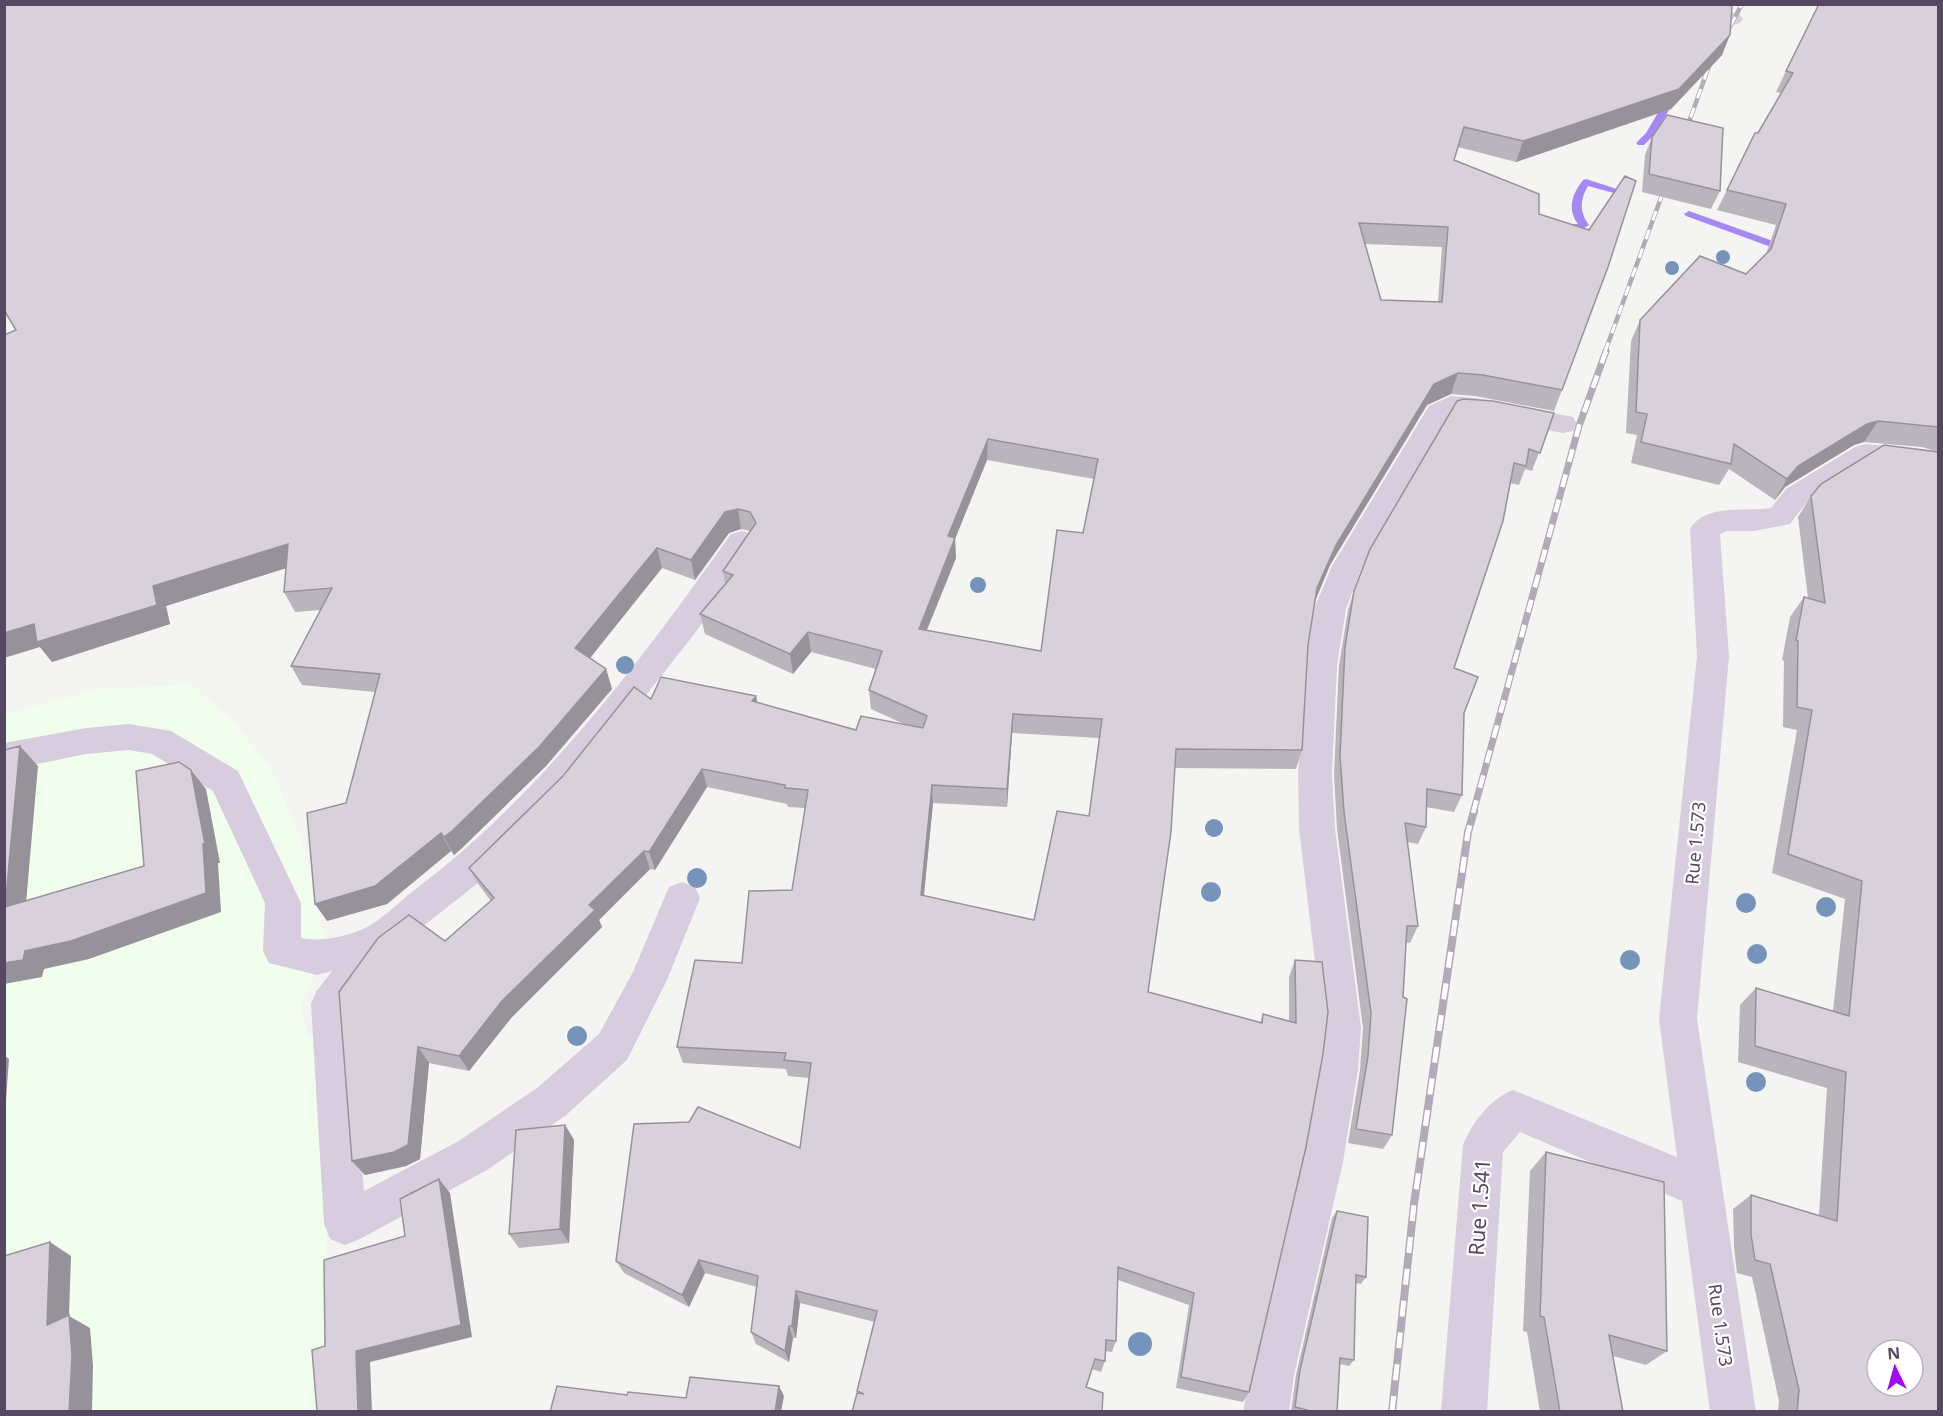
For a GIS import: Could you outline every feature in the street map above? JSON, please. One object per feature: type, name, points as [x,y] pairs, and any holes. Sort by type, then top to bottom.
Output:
[{"type":"street","points":[[1646,4],[1733,19]]},
{"type":"street","points":[[1266,1412],[1272,1375],[1322,1162],[1338,1070],[1342,1028],[1317,829],[1315,774],[1321,665],[1330,609],[1347,566],[1439,412],[1451,405],[1474,407],[1563,424]]},
{"type":"street","name":"Rue 1.573","points":[[1733,1412],[1678,1019],[1713,656],[1705,529],[1725,520],[1754,521],[1780,517],[1796,496],[1865,454],[1921,459],[1938,463]]},
{"type":"street","points":[[682,898],[648,980],[613,1047],[551,1102],[472,1156],[345,1224],[330,1004],[375,942],[465,872],[557,783],[684,625],[742,542]]},
{"type":"street","points":[[4,757],[86,741],[129,737],[159,741],[226,781],[283,903],[282,951],[316,958],[375,942]]},
{"type":"street","name":"Rue 1.541","points":[[1464,1412],[1483,1145],[1513,1109],[1702,1188]]},
{"type":"shaded area","points":[[192,685],[236,725],[270,766],[307,856],[326,947],[300,1008],[308,1036],[315,1034],[326,1160],[327,1361],[332,1411],[5,1412],[5,714],[103,688]]},
{"type":"building","points":[[4,4],[1722,4],[1732,6],[1730,35],[1679,89],[1523,141],[1464,127],[1454,160],[1539,194],[1539,214],[1589,230],[1625,176],[1636,181],[1608,267],[1562,390],[1483,375],[1458,373],[1434,384],[1336,545],[1317,588],[1308,645],[1302,750],[1176,749],[1171,832],[1148,992],[1262,1023],[1263,1014],[1296,1023],[1295,960],[1322,962],[1328,1012],[1323,1054],[1306,1147],[1249,1392],[1181,1377],[1194,1293],[1118,1267],[1116,1341],[1106,1340],[1105,1361],[1095,1359],[1086,1387],[1103,1393],[1102,1412],[852,1412],[857,1393],[864,1394],[857,1391],[877,1311],[796,1291],[792,1326],[789,1326],[785,1351],[751,1332],[758,1276],[699,1260],[682,1295],[616,1261],[634,1124],[689,1122],[698,1107],[800,1148],[811,1063],[784,1060],[786,1053],[677,1047],[695,960],[742,963],[749,891],[792,890],[808,790],[785,788],[785,785],[702,769],[649,852],[644,851],[589,905],[595,910],[502,1001],[459,1056],[418,1047],[408,1145],[394,1152],[352,1161],[339,992],[378,938],[409,915],[445,941],[494,898],[469,868],[563,776],[634,687],[651,699],[661,677],[756,696],[752,701],[856,730],[861,716],[923,728],[927,716],[869,690],[882,651],[808,632],[790,654],[700,614],[733,575],[723,571],[756,523],[750,512],[738,509],[725,512],[691,560],[657,548],[575,648],[606,669],[539,747],[452,831],[444,837],[441,833],[375,886],[315,904],[307,813],[346,803],[380,674],[291,666],[332,588],[284,592],[288,544],[153,586],[157,605],[37,642],[34,624],[4,633],[4,335],[16,330],[4,310]],"holes":[[[1359,223],[1448,227],[1442,302],[1381,300]],[[988,439],[1098,459],[1083,533],[1057,530],[1041,651],[919,629],[955,538],[948,536]],[[1013,714],[1102,719],[1089,816],[1057,811],[1034,920],[921,895],[932,785],[1007,789]]]},
{"type":"building","points":[[1819,4],[1938,4],[1938,427],[1878,421],[1867,424],[1798,466],[1787,479],[1734,444],[1731,464],[1641,442],[1647,414],[1636,412],[1640,320],[1700,256],[1746,274],[1771,249],[1786,204],[1727,190],[1755,133],[1758,133],[1793,73],[1786,71]]},
{"type":"building","points":[[1667,115],[1723,128],[1720,191],[1649,174],[1652,137]]},
{"type":"building","points":[[1464,399],[1493,401],[1554,413],[1540,453],[1529,449],[1526,466],[1514,463],[1503,521],[1454,668],[1478,677],[1464,713],[1462,795],[1427,789],[1426,827],[1405,823],[1418,926],[1407,926],[1403,997],[1407,999],[1392,1135],[1356,1129],[1368,1056],[1371,1013],[1344,812],[1340,756],[1345,647],[1354,591],[1370,549],[1457,401]]},
{"type":"building","points":[[1884,445],[1938,452],[1938,1412],[1797,1412],[1799,1390],[1770,1264],[1755,1260],[1751,1234],[1751,1195],[1837,1221],[1846,1072],[1755,1046],[1756,988],[1849,1016],[1862,881],[1788,854],[1812,710],[1797,707],[1798,641],[1796,640],[1804,597],[1825,603],[1811,496],[1821,484]]},
{"type":"building","points":[[20,746],[5,907],[144,866],[136,771],[179,762],[191,770],[205,844],[203,844],[206,893],[71,941],[25,951],[23,960],[4,963],[4,750]]},
{"type":"building","points":[[565,1125],[560,1229],[509,1234],[516,1130]]},
{"type":"building","points":[[1546,1152],[1664,1182],[1667,1351],[1609,1335],[1623,1412],[1560,1412],[1544,1317],[1540,1316]]},
{"type":"building","points":[[439,1179],[461,1325],[356,1351],[358,1412],[315,1412],[317,1411],[312,1350],[325,1346],[324,1260],[405,1236],[400,1199]]},
{"type":"building","points":[[1337,1211],[1368,1217],[1366,1277],[1356,1275],[1354,1360],[1340,1358],[1337,1412],[1314,1412],[1295,1407],[1300,1370]]},
{"type":"building","points":[[50,1242],[47,1325],[69,1315],[72,1355],[69,1412],[4,1412],[4,1256]]},
{"type":"building","points":[[690,1377],[779,1386],[775,1412],[550,1412],[557,1386],[627,1395],[628,1392],[686,1398]]},
{"type":"waterway","points":[[1641,143],[1650,134],[1672,96]]},
{"type":"waterway","points":[[1563,227],[1579,228],[1584,225],[1578,215],[1577,204],[1586,182],[1621,192]]},
{"type":"waterway","points":[[1689,214],[1786,249]]},
{"type":"railway","points":[[1684,136],[1709,66],[1742,4]]},
{"type":"railway","points":[[1605,352],[1667,181]]},
{"type":"railway","points":[[1473,813],[1579,426],[1606,351]]},
{"type":"railway","points":[[1392,1412],[1414,1204],[1468,832],[1474,811]]}]
